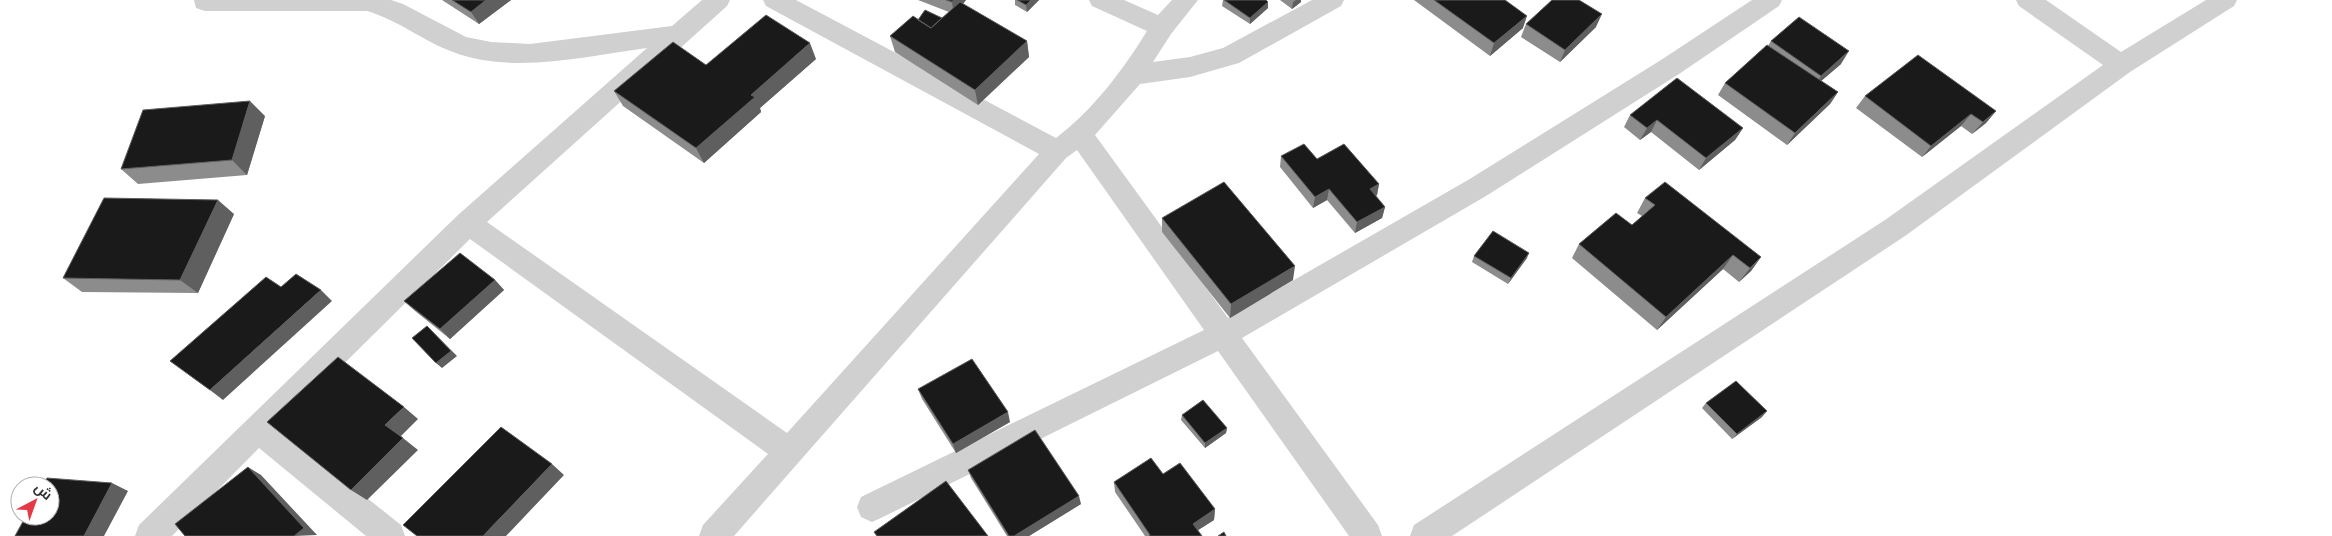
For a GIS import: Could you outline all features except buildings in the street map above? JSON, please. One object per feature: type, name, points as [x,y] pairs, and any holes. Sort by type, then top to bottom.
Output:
[{"type":"street","points":[[150,536],[468,223],[718,0]]},
{"type":"street","points":[[775,0],[1056,151]]},
{"type":"street","points":[[1101,0],[1162,27]]},
{"type":"street","points":[[714,536],[1056,151],[1080,134],[1133,75],[1162,27],[1186,0]]},
{"type":"street","points":[[1133,75],[1190,67],[1230,56],[1332,0]]},
{"type":"street","points":[[872,507],[1223,335],[1477,188],[1670,67],[1770,0]]},
{"type":"street","points":[[2028,0],[2121,65]]},
{"type":"street","points":[[1425,536],[1894,228],[2121,65],[2225,0]]},
{"type":"street","points":[[205,2],[367,2],[394,10],[445,39],[463,46],[491,52],[530,54],[678,35]]},
{"type":"street","points":[[1080,134],[1367,536]]},
{"type":"street","points":[[468,223],[789,452]]},
{"type":"street","points":[[258,430],[390,536]]}]
